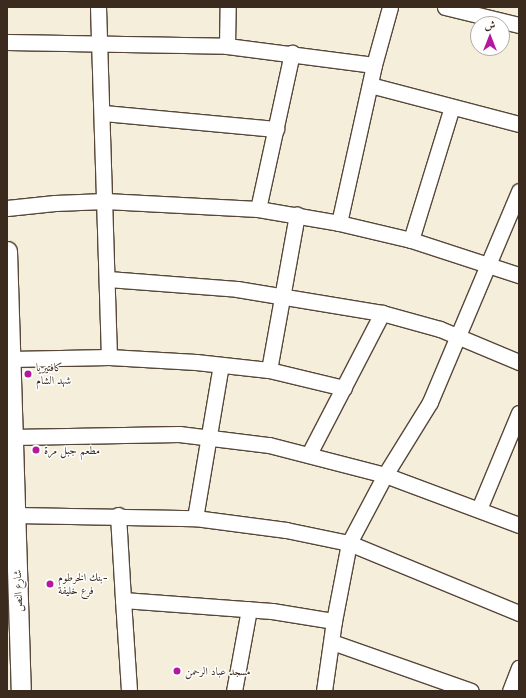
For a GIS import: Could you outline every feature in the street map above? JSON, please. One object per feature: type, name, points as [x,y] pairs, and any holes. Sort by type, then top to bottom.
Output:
[{"type":"main road","name":"شارع النص","points":[[7,252],[16,515],[15,667],[10,691]]},
{"type":"main road","name":"شارع النص","points":[[7,605],[15,667],[22,691]]},
{"type":"street","points":[[98,7],[103,113],[109,357]]},
{"type":"street","points":[[226,46],[228,7]]},
{"type":"street","points":[[339,223],[374,65],[390,7]]},
{"type":"street","points":[[445,7],[519,26]]},
{"type":"street","points":[[7,42],[100,42],[226,46],[374,65]]},
{"type":"street","points":[[258,209],[292,54]]},
{"type":"street","points":[[370,85],[519,124]]},
{"type":"street","points":[[411,240],[452,106]]},
{"type":"street","points":[[103,113],[276,129]]},
{"type":"street","points":[[324,691],[334,621],[349,543],[385,475],[417,428],[460,337],[519,191]]},
{"type":"street","points":[[7,208],[55,203],[105,201],[258,209],[339,223],[411,240],[489,264],[519,275]]},
{"type":"street","points":[[270,370],[281,296],[297,215]]},
{"type":"street","points":[[108,279],[200,285],[281,296],[382,313],[460,337],[519,362]]},
{"type":"street","points":[[309,454],[382,313]]},
{"type":"street","points":[[11,359],[109,357],[221,365],[270,370],[344,388]]},
{"type":"street","points":[[195,518],[221,365]]},
{"type":"street","points":[[479,509],[513,448],[519,413]]},
{"type":"street","points":[[13,437],[130,433],[208,437],[309,454],[385,475],[519,524]]},
{"type":"street","points":[[16,515],[118,515],[195,518],[286,530],[349,543],[519,613]]},
{"type":"street","points":[[118,515],[129,691]]},
{"type":"street","points":[[123,600],[249,609],[334,621]]},
{"type":"street","points":[[234,691],[249,609]]},
{"type":"street","points":[[332,642],[471,691]]},
{"type":"street","points":[[510,691],[519,668]]},
{"type":"place","name":"كافتيريا شهد الشام","points":[[28,374]]},
{"type":"place","name":"مطعم جبل مرة","points":[[36,450]]},
{"type":"place","name":"بنك الخرطوم- فرع خليفة","points":[[50,584]]},
{"type":"place","name":"مسجد عباد الرحمن","points":[[177,671]]}]
